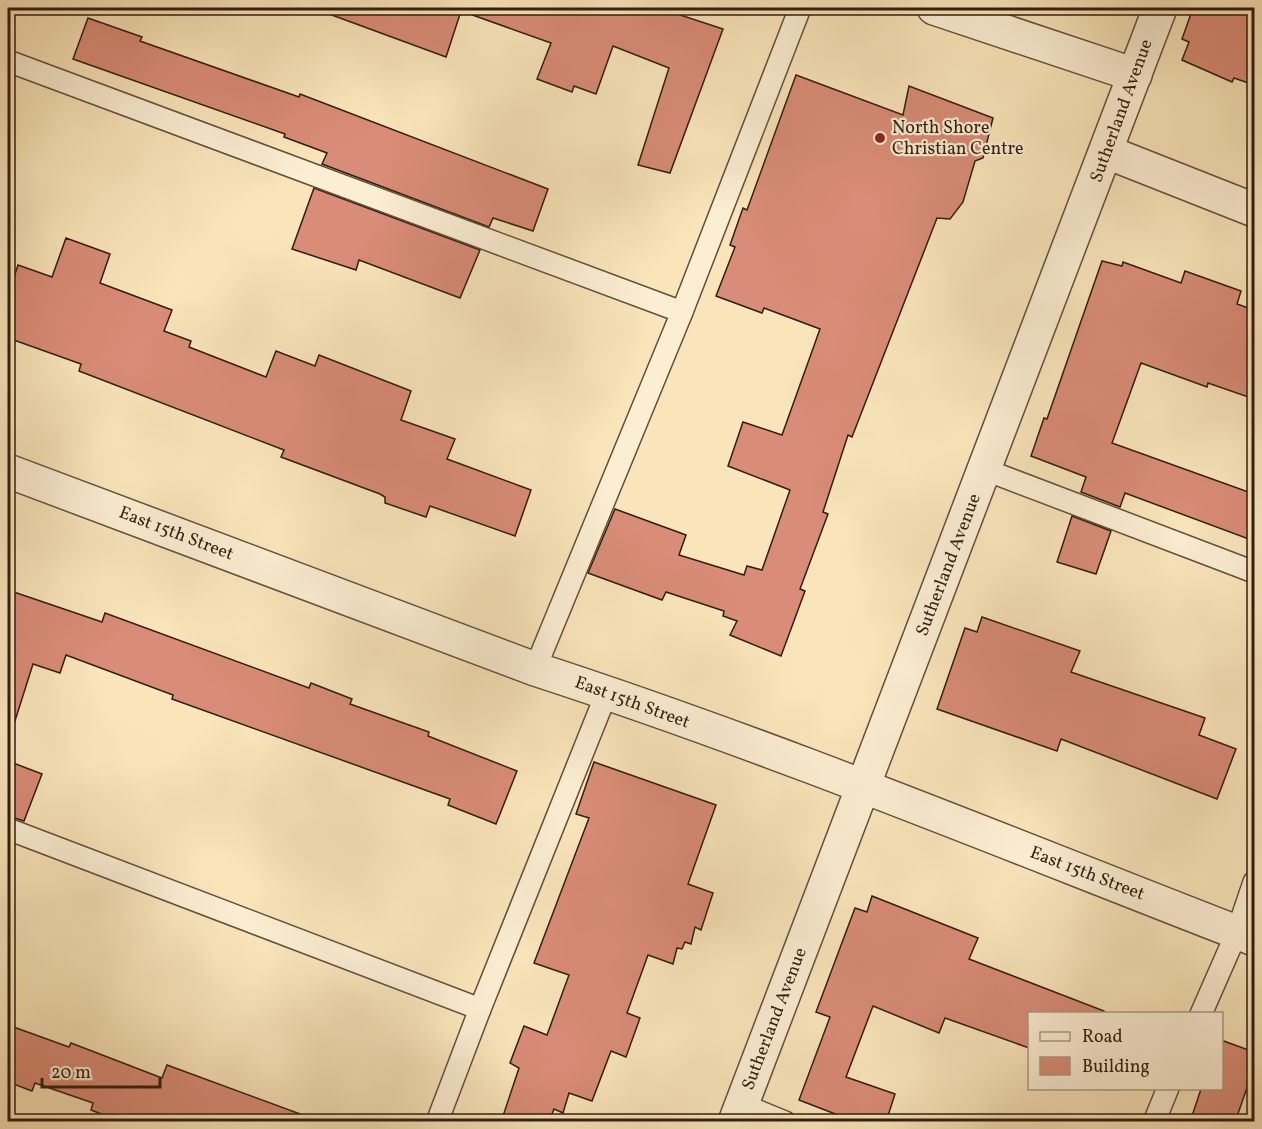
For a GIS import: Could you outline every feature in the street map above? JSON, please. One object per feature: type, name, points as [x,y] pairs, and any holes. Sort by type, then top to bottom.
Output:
[{"type":"street","points":[[934,8],[1135,75]]},
{"type":"street","name":"Sutherland Avenue","points":[[738,1113],[986,470],[1160,8]]},
{"type":"street","points":[[1107,152],[1254,210]]},
{"type":"street","name":"East 15th Street","points":[[8,471],[535,669],[607,692],[864,788],[1246,936]]},
{"type":"lane","points":[[535,669],[682,312],[800,8]]},
{"type":"lane","points":[[8,61],[682,312]]},
{"type":"lane","points":[[986,470],[1254,572]]},
{"type":"lane","points":[[437,1122],[607,692]]},
{"type":"lane","points":[[8,829],[480,1009]]},
{"type":"lane","points":[[1202,1012],[1246,936],[1254,882]]},
{"type":"lane","points":[[1154,1122],[1168,1090]]},
{"type":"lane","points":[[738,1113],[785,1122]]},
{"type":"building","points":[[322,8],[462,8],[446,57],[321,11]]},
{"type":"building","points":[[465,8],[659,8],[723,29],[670,173],[638,165],[669,68],[613,46],[596,94],[574,86],[572,92],[537,79],[551,43],[464,12]]},
{"type":"building","points":[[1193,8],[1254,8],[1254,85],[1234,78],[1232,82],[1182,60],[1189,42],[1182,39]]},
{"type":"building","points":[[88,18],[142,37],[140,41],[299,97],[300,94],[548,189],[533,231],[493,218],[489,227],[322,164],[327,153],[284,137],[285,134],[73,59]]},
{"type":"building","points":[[796,75],[903,115],[909,86],[993,118],[983,158],[975,161],[963,202],[950,219],[937,218],[852,437],[848,435],[823,512],[828,514],[800,589],[805,591],[781,656],[730,635],[737,621],[723,616],[724,611],[666,592],[662,600],[588,573],[615,509],[686,535],[679,555],[744,575],[747,566],[762,570],[790,490],[728,466],[743,422],[782,435],[820,329],[764,308],[762,313],[716,296],[735,247],[730,245],[743,208],[747,210]]},
{"type":"building","points":[[314,188],[480,250],[460,298],[359,260],[356,270],[292,249]]},
{"type":"building","points":[[66,238],[110,254],[100,283],[172,310],[164,331],[191,341],[189,347],[266,377],[276,351],[315,366],[319,355],[411,391],[401,420],[455,439],[447,459],[531,490],[515,536],[430,506],[426,517],[385,503],[385,497],[380,494],[281,457],[284,450],[79,371],[81,364],[8,338],[8,295],[18,265],[52,277]]},
{"type":"building","points":[[1102,261],[1122,266],[1123,262],[1181,283],[1185,271],[1241,291],[1237,304],[1254,310],[1254,399],[1208,383],[1207,387],[1141,363],[1112,443],[1254,494],[1254,541],[1125,493],[1120,507],[1081,492],[1086,477],[1031,456],[1044,418],[1047,419]]},
{"type":"building","points":[[1072,516],[1111,531],[1096,574],[1057,562]]},
{"type":"building","points":[[8,590],[102,622],[105,613],[309,688],[311,683],[352,699],[350,704],[429,732],[428,736],[517,771],[496,824],[448,805],[450,799],[172,699],[173,695],[66,655],[60,673],[33,664],[14,724],[8,723]]},
{"type":"building","points":[[982,617],[1080,651],[1071,672],[1205,718],[1199,735],[1236,749],[1217,799],[1061,739],[1057,751],[937,709],[965,628],[977,632]]},
{"type":"building","points":[[8,761],[42,774],[24,821],[8,816]]},
{"type":"building","points":[[594,762],[716,805],[688,884],[713,893],[701,930],[695,927],[691,944],[685,942],[682,949],[677,948],[673,964],[648,955],[627,1013],[640,1018],[626,1057],[611,1051],[592,1101],[569,1093],[563,1113],[554,1109],[549,1122],[501,1122],[519,1068],[510,1063],[524,1026],[547,1035],[569,975],[534,963],[589,818],[576,814]]},
{"type":"building","points":[[872,896],[978,938],[969,959],[1104,1012],[1028,1012],[1028,1048],[945,1018],[939,1033],[873,1006],[846,1077],[895,1094],[886,1122],[856,1122],[799,1100],[830,1017],[816,1012],[855,908],[867,912]]},
{"type":"building","points":[[8,1025],[69,1047],[71,1043],[162,1078],[167,1065],[311,1118],[310,1122],[122,1122],[91,1110],[93,1103],[35,1083],[32,1091],[8,1082]]},
{"type":"building","points":[[1223,1041],[1254,1052],[1254,1068],[1235,1122],[1190,1122],[1201,1090],[1223,1090]]},
{"type":"place","name":"North Shore Christian Centre","points":[[880,138]]}]
